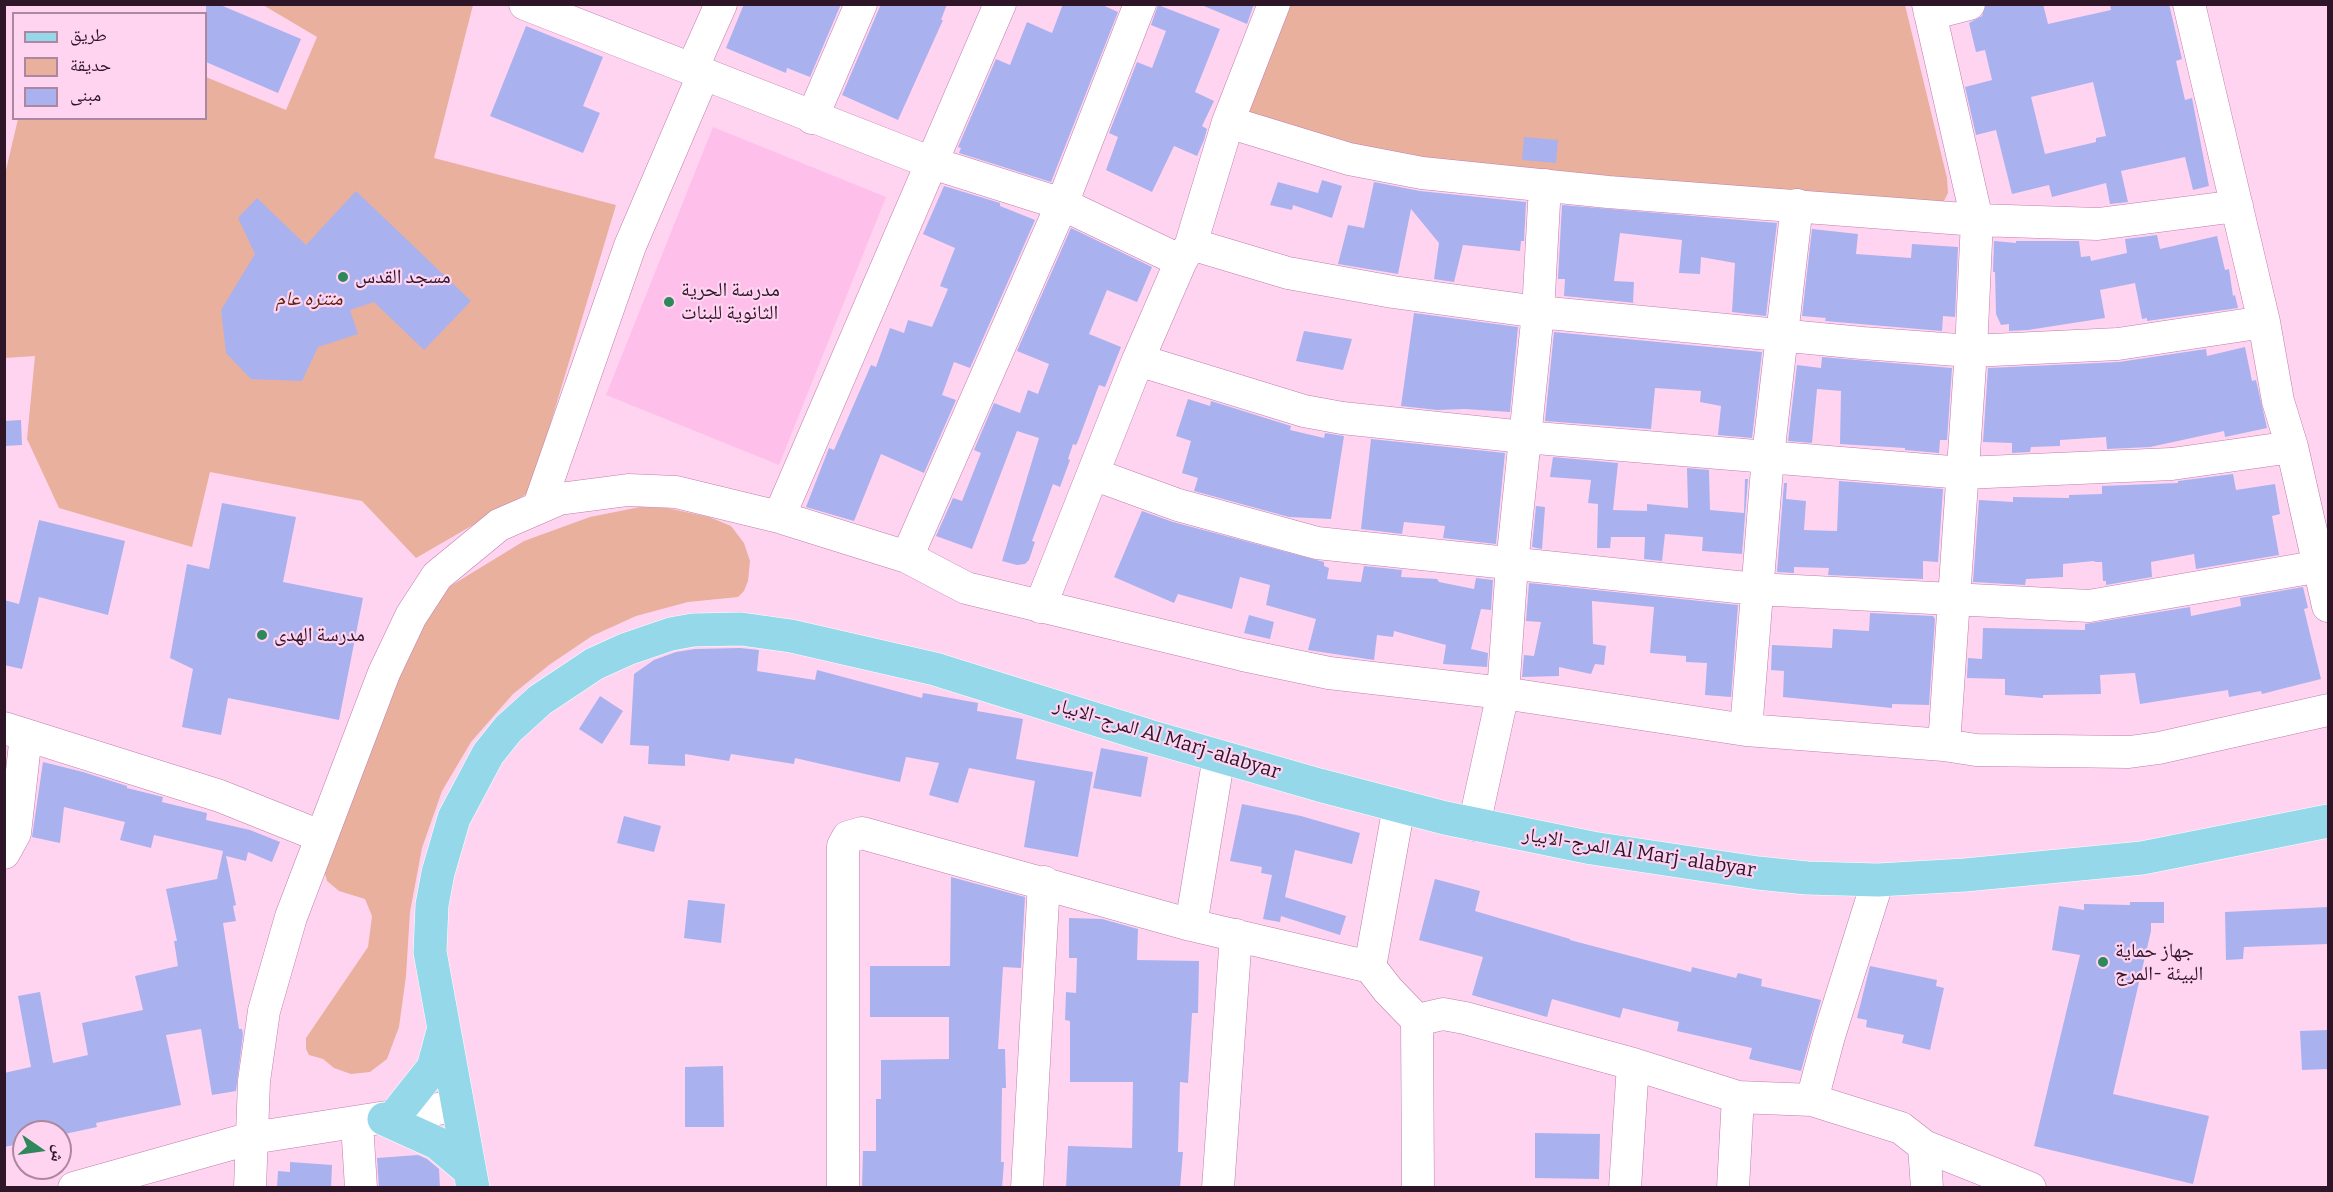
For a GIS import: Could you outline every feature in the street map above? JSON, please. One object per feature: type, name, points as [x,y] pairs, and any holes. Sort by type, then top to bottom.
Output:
[{"type":"main road","name":"المرج-الابيار Al Marj-alabyar","points":[[472,1180],[430,952],[432,905],[454,818],[488,754],[508,729],[540,700],[594,664],[655,639],[682,632],[741,629],[791,636],[935,669],[1219,756],[1474,825],[1592,848],[1747,872],[1807,878],[1878,880],[1965,875],[2142,858],[2328,821]]},
{"type":"main road","points":[[444,1030],[433,1068],[378,1120],[437,1143],[472,1180]]},
{"type":"street","points":[[525,4],[932,164],[1062,204],[1186,253],[1288,273],[1393,292],[1538,312],[1971,351],[2118,344],[2264,322]]},
{"type":"street","points":[[539,506],[630,246],[698,71],[721,4]]},
{"type":"street","points":[[812,118],[861,4]]},
{"type":"street","points":[[778,517],[1000,4]]},
{"type":"street","points":[[907,557],[1062,204],[1140,4]]},
{"type":"street","points":[[1040,607],[1138,360],[1186,253],[1227,122],[1274,4]]},
{"type":"street","points":[[1944,745],[1971,351],[1977,220],[1929,9],[1969,4]]},
{"type":"street","points":[[2189,4],[2264,322],[2278,401],[2292,447],[2310,530],[2321,566],[2328,606]]},
{"type":"street","points":[[1227,122],[1349,159],[1422,173],[1545,186],[1977,220],[2098,224],[2237,206]]},
{"type":"street","points":[[1474,825],[1503,693],[1512,564],[1538,312],[1545,186]]},
{"type":"street","points":[[1746,730],[1768,456],[1797,205]]},
{"type":"street","points":[[1138,360],[1304,411],[1342,418],[1524,437],[1963,473],[2172,464],[2292,447]]},
{"type":"street","points":[[1093,474],[1178,505],[1317,543],[1756,589],[2089,606],[2321,566]]},
{"type":"street","points":[[250,1188],[254,1081],[264,1011],[291,917],[320,836],[384,674],[411,616],[437,576],[499,525],[559,499],[628,490],[676,492],[778,517],[907,557],[966,588],[1329,673],[1503,693],[1746,730],[1944,745],[1976,750],[2129,752],[2328,710]]},
{"type":"street","points":[[4,853],[15,833],[15,732],[220,796],[320,836]]},
{"type":"street","points":[[1191,925],[1219,756]]},
{"type":"street","points":[[1370,967],[1399,806]]},
{"type":"street","points":[[843,1188],[845,840],[854,833],[862,833],[1044,882],[1191,925],[1370,967],[1417,1020],[1418,1188]]},
{"type":"street","points":[[1812,1100],[1828,1036],[1878,880]]},
{"type":"street","points":[[1027,1188],[1044,882]]},
{"type":"street","points":[[1218,1188],[1236,935]]},
{"type":"street","points":[[1417,1020],[1443,1014],[1465,1018],[1634,1064],[1738,1097],[1812,1100],[1901,1128],[1924,1146],[2030,1188]]},
{"type":"street","points":[[1625,1188],[1634,1064]]},
{"type":"street","points":[[1733,1188],[1738,1097]]},
{"type":"street","points":[[74,1188],[252,1138],[457,1106]]},
{"type":"street","points":[[361,1188],[378,1120]]},
{"type":"street","points":[[1924,1146],[1927,1188]]},
{"type":"shaded area","points":[[713,127],[886,197],[779,465],[606,395]]},
{"type":"green space","name":"منتزه عام","points":[[263,5],[473,5],[434,158],[616,205],[530,492],[416,558],[362,501],[210,472],[192,547],[59,508],[27,439],[35,356],[5,358],[5,174],[18,120],[207,120],[207,77],[286,110],[317,37]]},
{"type":"green space","points":[[1279,5],[1905,5],[1947,178],[1948,193],[1943,203],[1438,167],[1240,120]]},
{"type":"green space","points":[[640,507],[667,508],[709,517],[731,526],[744,543],[750,561],[748,581],[744,591],[738,597],[688,602],[636,616],[592,636],[549,665],[513,694],[471,742],[442,791],[422,848],[410,912],[406,976],[399,1027],[387,1059],[370,1072],[351,1074],[334,1068],[323,1059],[309,1055],[306,1049],[306,1038],[368,947],[372,916],[365,899],[339,891],[327,881],[323,866],[411,638],[444,590],[524,541],[590,517]]},
{"type":"building","points":[[206,4],[218,4],[301,39],[278,93],[207,62]]},
{"type":"building","points":[[744,4],[841,4],[810,77],[787,68],[786,73],[726,48]]},
{"type":"building","points":[[881,4],[947,4],[941,20],[943,20],[898,120],[842,95]]},
{"type":"building","points":[[1063,4],[1100,4],[1118,12],[1051,182],[959,153],[961,148],[958,147],[996,59],[1010,65],[1027,22],[1052,33]]},
{"type":"building","points":[[1199,4],[1254,4],[1247,24]]},
{"type":"building","points":[[1986,4],[2043,4],[2048,24],[2111,10],[2110,4],[2169,4],[2182,59],[2176,61],[2185,100],[2192,98],[2209,186],[2193,190],[2185,157],[2121,171],[2128,202],[2110,204],[2106,183],[2052,197],[2049,185],[2012,194],[1996,130],[1976,135],[1965,87],[1992,80],[1985,50],[1976,52],[1969,23],[1982,16]],"holes":[[[2093,82],[2106,136],[2096,138],[2096,142],[2045,154],[2031,97]]]},
{"type":"building","points":[[1158,5],[1220,29],[1195,92],[1214,101],[1202,126],[1207,129],[1204,140],[1197,156],[1174,146],[1152,192],[1106,170],[1118,137],[1109,133],[1137,62],[1152,68],[1166,31],[1151,25]]},
{"type":"building","points":[[526,26],[603,57],[583,106],[600,113],[583,153],[490,116]]},
{"type":"building","points":[[1524,137],[1558,140],[1556,163],[1522,160]]},
{"type":"building","points":[[1322,180],[1342,186],[1332,218],[1293,205],[1292,210],[1270,205],[1278,182],[1318,193]]},
{"type":"building","points":[[1374,182],[1420,191],[1526,202],[1524,241],[1521,241],[1520,251],[1463,245],[1454,282],[1434,279],[1439,243],[1411,209],[1398,274],[1338,264],[1348,225],[1364,228]]},
{"type":"building","points":[[944,186],[1000,203],[1000,206],[1035,220],[970,368],[954,362],[942,395],[956,400],[924,473],[881,454],[854,521],[806,507],[829,448],[834,450],[871,365],[876,367],[890,328],[904,333],[908,320],[932,327],[948,289],[940,286],[955,248],[923,234]]},
{"type":"building","name":"مسجد القدس","points":[[356,191],[471,301],[424,350],[374,302],[350,310],[358,334],[318,347],[302,381],[251,379],[226,353],[221,310],[255,254],[238,218],[257,198],[306,245]]},
{"type":"building","points":[[1562,205],[1777,223],[1766,316],[1732,312],[1735,263],[1701,257],[1700,274],[1679,273],[1682,240],[1620,233],[1614,281],[1634,282],[1633,303],[1564,296],[1565,279],[1558,279]]},
{"type":"building","points":[[1071,228],[1152,267],[1137,302],[1107,290],[1089,334],[1121,347],[1105,387],[1099,385],[1078,441],[1076,445],[1073,444],[1060,487],[1053,484],[1032,541],[1035,542],[1029,560],[1025,564],[1017,565],[1002,561],[1039,438],[1017,431],[972,549],[936,536],[953,498],[962,501],[981,453],[974,450],[994,403],[1020,413],[1028,390],[1038,394],[1049,364],[1017,351]]},
{"type":"building","points":[[1812,229],[1858,234],[1856,254],[1911,258],[1912,244],[1958,247],[1955,317],[1943,316],[1942,331],[1825,321],[1826,318],[1802,316]]},
{"type":"building","points":[[2157,235],[2160,249],[2217,236],[2225,270],[2229,269],[2233,296],[2235,295],[2238,308],[2147,321],[2147,318],[2142,319],[2135,283],[2100,290],[2105,318],[2028,330],[2009,331],[2009,324],[2001,325],[1996,314],[1995,272],[1993,272],[1994,241],[2016,243],[2016,241],[2079,241],[2081,257],[2090,256],[2091,261],[2127,253],[2125,239]]},
{"type":"building","points":[[1414,313],[1518,327],[1510,412],[1437,410],[1401,406]]},
{"type":"building","points":[[1304,331],[1352,339],[1343,370],[1296,361]]},
{"type":"building","points":[[1554,332],[1762,352],[1752,438],[1718,435],[1721,406],[1700,402],[1701,391],[1655,388],[1651,429],[1545,421]]},
{"type":"building","points":[[2245,347],[2252,381],[2256,380],[2267,428],[2225,437],[2224,431],[2150,447],[2107,449],[2106,437],[2060,440],[2060,446],[2031,447],[2030,452],[2012,453],[2012,443],[1983,442],[1988,368],[2119,362],[2206,349],[2207,356]]},
{"type":"building","points":[[1822,357],[1952,368],[1947,440],[1940,440],[1939,453],[1905,450],[1905,448],[1840,444],[1841,391],[1817,389],[1812,443],[1788,441],[1797,365],[1821,368]]},
{"type":"building","points":[[1188,399],[1210,406],[1211,401],[1291,426],[1290,430],[1324,438],[1325,433],[1344,436],[1331,519],[1289,517],[1194,491],[1198,478],[1182,473],[1191,441],[1176,436]]},
{"type":"building","points":[[21,420],[22,445],[4,446],[4,421]]},
{"type":"building","points":[[1371,439],[1505,453],[1496,544],[1443,538],[1445,526],[1404,522],[1402,534],[1361,529]]},
{"type":"building","points":[[1553,457],[1618,463],[1613,510],[1647,511],[1647,504],[1688,508],[1687,468],[1709,470],[1710,510],[1744,513],[1745,479],[1748,479],[1742,554],[1702,551],[1703,537],[1665,534],[1662,561],[1644,559],[1645,537],[1611,537],[1610,548],[1597,548],[1598,504],[1588,503],[1591,480],[1550,477]]},
{"type":"building","points":[[2233,474],[2236,490],[2275,484],[2280,514],[2272,516],[2279,555],[2196,569],[2194,554],[2151,562],[2152,577],[2106,585],[2106,581],[2103,581],[2102,562],[2094,561],[2063,564],[2063,577],[2026,579],[2025,585],[1973,582],[1979,500],[2013,502],[2013,497],[2069,498],[2069,495],[2102,494],[2102,486],[2178,483],[2178,481]]},
{"type":"building","points":[[1839,481],[1943,489],[1938,562],[1923,561],[1923,579],[1828,575],[1829,568],[1794,567],[1794,573],[1777,572],[1784,483],[1787,483],[1786,499],[1806,501],[1804,530],[1837,531]]},
{"type":"building","points":[[222,503],[296,517],[283,582],[363,598],[339,720],[228,698],[221,735],[182,727],[193,669],[170,658],[187,564],[209,569]]},
{"type":"building","points":[[1536,506],[1545,507],[1542,549],[1532,547]]},
{"type":"building","points":[[1142,511],[1173,522],[1324,562],[1324,566],[1329,568],[1327,579],[1361,582],[1364,566],[1402,570],[1401,577],[1437,579],[1439,582],[1474,589],[1476,578],[1493,580],[1491,610],[1481,609],[1471,649],[1488,653],[1487,667],[1443,664],[1446,645],[1394,631],[1393,637],[1377,635],[1374,660],[1308,650],[1316,619],[1266,605],[1270,585],[1240,577],[1232,609],[1178,594],[1174,603],[1114,577]]},
{"type":"building","points":[[39,520],[125,541],[108,615],[39,597],[22,669],[4,665],[4,600],[19,604]]},
{"type":"building","points":[[1529,583],[1738,605],[1731,697],[1705,695],[1707,663],[1686,662],[1686,656],[1650,653],[1654,607],[1592,601],[1593,644],[1606,646],[1604,665],[1595,664],[1591,674],[1559,667],[1559,676],[1522,677],[1524,655],[1534,656],[1541,622],[1526,621]]},
{"type":"building","points":[[2303,587],[2308,608],[2304,609],[2321,679],[2262,694],[2261,691],[2229,697],[2228,690],[2140,704],[2135,673],[2100,675],[2101,694],[2043,695],[2043,698],[2005,695],[2005,679],[1967,678],[1968,658],[1982,659],[1983,628],[2085,630],[2085,624],[2190,607],[2191,616],[2241,606],[2240,598]]},
{"type":"building","points":[[1870,613],[1933,616],[1935,619],[1929,705],[1892,704],[1892,708],[1783,697],[1784,671],[1771,670],[1772,645],[1832,648],[1833,629],[1869,631]]},
{"type":"building","points":[[1249,615],[1274,622],[1270,639],[1244,633]]},
{"type":"building","points":[[695,649],[759,650],[757,671],[815,680],[817,670],[922,698],[923,693],[978,703],[977,711],[1023,719],[1016,759],[1093,772],[1078,857],[1024,847],[1035,781],[969,768],[958,803],[929,795],[939,763],[906,757],[900,782],[795,758],[794,764],[731,754],[729,761],[685,754],[685,766],[648,764],[649,746],[630,745],[634,674],[654,660],[676,652]]},
{"type":"building","points":[[600,696],[623,711],[602,744],[579,729]]},
{"type":"building","points":[[1101,748],[1148,757],[1141,797],[1093,788]]},
{"type":"building","points":[[43,762],[163,797],[162,802],[207,813],[206,820],[250,830],[280,842],[272,862],[248,852],[246,861],[226,856],[236,905],[233,906],[236,921],[223,923],[239,1029],[242,1029],[243,1034],[236,1091],[212,1095],[201,1029],[166,1035],[181,1105],[96,1123],[97,1127],[72,1132],[72,1120],[12,1120],[12,1145],[4,1147],[4,1073],[31,1067],[18,996],[40,992],[53,1063],[88,1055],[82,1023],[143,1010],[135,976],[178,966],[174,941],[177,941],[166,889],[217,879],[223,851],[154,835],[151,848],[120,840],[125,822],[64,807],[60,843],[32,837]]},
{"type":"building","points":[[1242,804],[1301,816],[1360,833],[1352,864],[1295,850],[1285,897],[1346,916],[1340,935],[1281,916],[1280,922],[1263,919],[1272,875],[1261,873],[1262,867],[1230,861]]},
{"type":"building","points":[[624,816],[661,826],[654,852],[617,843]]},
{"type":"building","points":[[951,877],[1025,897],[1021,968],[1003,967],[998,1049],[1005,1049],[1006,1088],[1002,1088],[1001,1162],[1004,1162],[1002,1188],[862,1188],[863,1151],[876,1151],[876,1099],[881,1099],[881,1060],[949,1059],[949,1017],[870,1017],[870,966],[950,966]]},
{"type":"building","points":[[1435,879],[1480,891],[1475,911],[1570,940],[1691,972],[1692,967],[1736,978],[1738,973],[1762,979],[1761,986],[1821,1000],[1801,1071],[1749,1059],[1752,1048],[1677,1031],[1679,1022],[1623,1008],[1620,1018],[1552,999],[1547,1017],[1472,995],[1483,957],[1419,940]]},
{"type":"building","points":[[688,900],[725,904],[721,943],[684,938]]},
{"type":"building","points":[[2130,902],[2164,902],[2164,923],[2151,923],[2113,1094],[2209,1116],[2193,1184],[2034,1146],[2080,955],[2052,950],[2059,906],[2084,910],[2084,904],[2130,905]]},
{"type":"building","points":[[2328,907],[2328,944],[2244,947],[2243,959],[2226,960],[2225,912]]},
{"type":"building","points":[[1069,918],[1102,919],[1138,929],[1137,960],[1199,961],[1198,1013],[1192,1013],[1188,1083],[1180,1082],[1178,1152],[1183,1152],[1180,1188],[1066,1188],[1068,1146],[1132,1148],[1133,1082],[1070,1082],[1070,1021],[1065,1020],[1066,992],[1076,993],[1077,958],[1069,958]]},
{"type":"building","points":[[1870,966],[1937,980],[1936,986],[1944,988],[1930,1050],[1902,1043],[1904,1035],[1866,1027],[1867,1020],[1857,1018]]},
{"type":"building","points":[[2328,1030],[2328,1069],[2302,1070],[2300,1031]]},
{"type":"building","points":[[723,1066],[724,1127],[685,1127],[685,1067]]},
{"type":"building","points":[[1535,1133],[1600,1134],[1599,1179],[1535,1178]]},
{"type":"building","points":[[418,1155],[439,1169],[440,1188],[379,1188],[377,1158]]},
{"type":"building","points":[[290,1162],[332,1165],[331,1188],[277,1188],[278,1171],[290,1172]]},
{"type":"place","name":"مسجد القدس","points":[[343,277]]},
{"type":"place","name":"مدرسة الحرية الثانوية للبنات","points":[[669,302]]},
{"type":"place","name":"مدرسة الهدى","points":[[262,635]]},
{"type":"place","name":"جهاز حماية البيئة -المرج","points":[[2103,962]]}]
